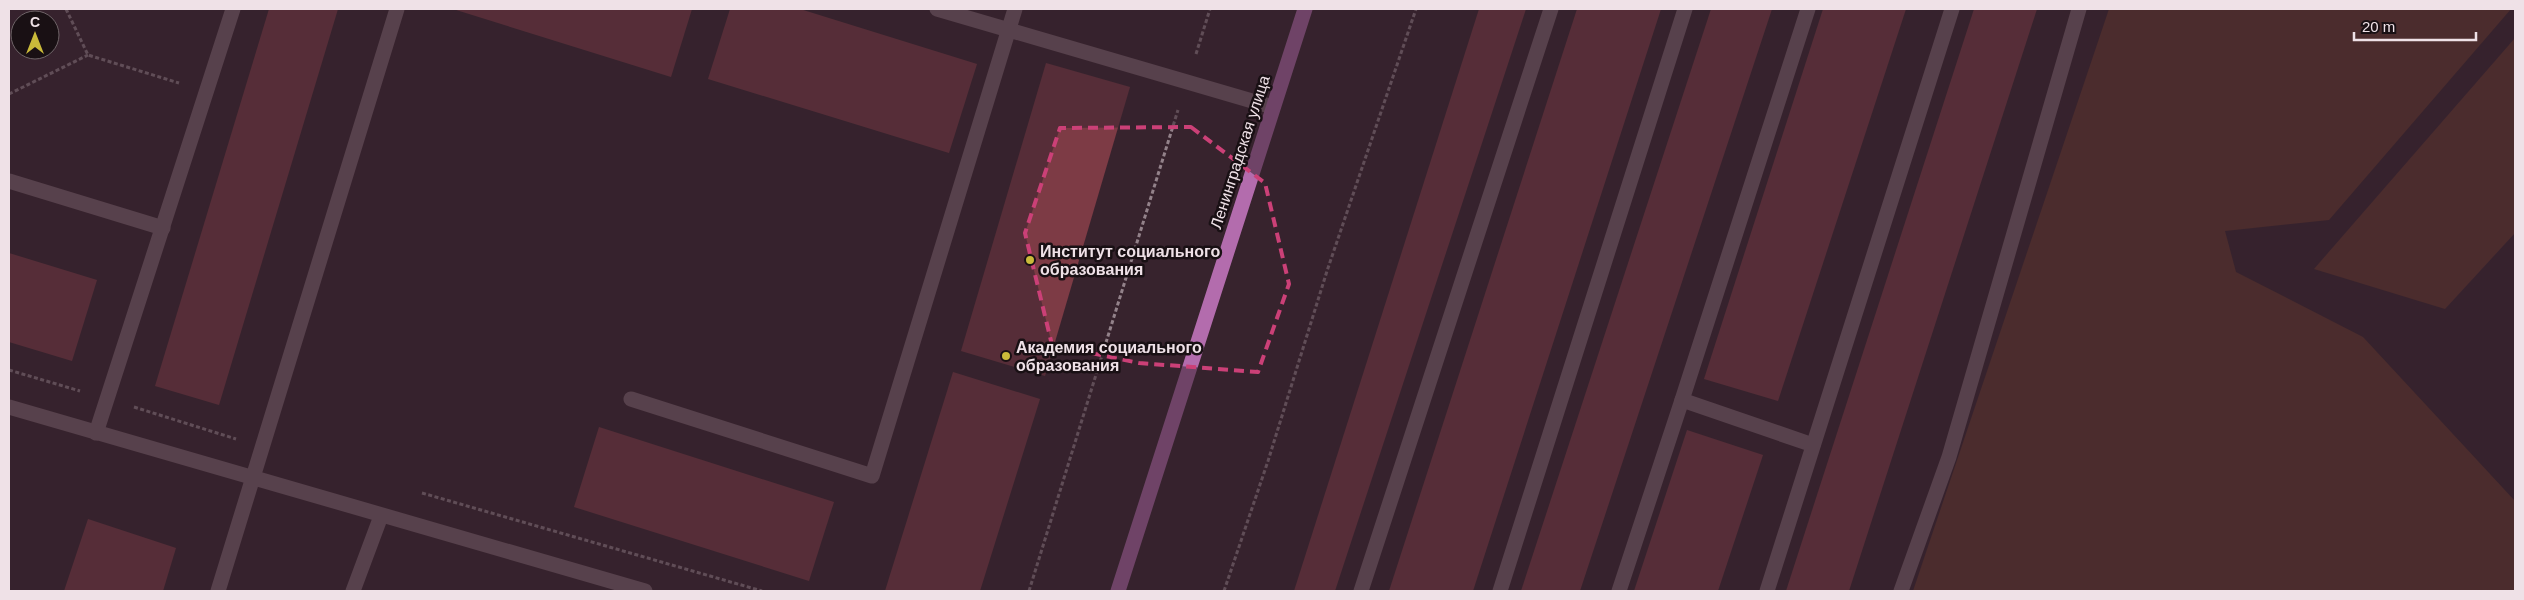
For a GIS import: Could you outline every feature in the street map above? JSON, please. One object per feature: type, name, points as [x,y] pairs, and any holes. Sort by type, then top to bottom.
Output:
[{"type":"main road","name":"Ленинградская улица","points":[[1118,591],[1305,9]]},
{"type":"street","points":[[96,433],[233,9]]},
{"type":"street","points":[[218,591],[397,9]]},
{"type":"street","points":[[938,9],[1273,107]]},
{"type":"street","points":[[631,399],[872,476],[1016,9]]},
{"type":"street","points":[[1361,591],[1550,9]]},
{"type":"street","points":[[1500,591],[1685,9]]},
{"type":"street","points":[[1620,591],[1808,9]]},
{"type":"street","points":[[1767,591],[1952,9]]},
{"type":"street","points":[[1901,591],[1949,457],[2078,9]]},
{"type":"street","points":[[9,181],[162,228]]},
{"type":"street","points":[[1682,400],[1813,445]]},
{"type":"street","points":[[9,407],[645,591]]},
{"type":"street","points":[[353,591],[381,516]]},
{"type":"path","points":[[66,9],[88,55]]},
{"type":"path","points":[[1028,591],[1210,9]]},
{"type":"path","points":[[1224,591],[1268,461],[1327,271],[1416,9]]},
{"type":"path","points":[[9,94],[88,55],[207,92]]},
{"type":"path","points":[[9,370],[262,447]]},
{"type":"path","points":[[413,491],[762,591]]},
{"type":"highlighted area","points":[[1191,127],[1265,183],[1289,284],[1258,372],[1139,363],[1052,345],[1025,233],[1060,128]]},
{"type":"shaded area","points":[[2109,9],[2511,9],[2329,220],[2225,231],[2236,272],[2363,337],[2515,501],[2515,591],[1913,591]]},
{"type":"shaded area","points":[[2515,38],[2515,233],[2445,309],[2314,269]]},
{"type":"building","points":[[269,9],[338,9],[219,405],[155,386]]},
{"type":"building","points":[[453,9],[692,9],[671,77]]},
{"type":"building","points":[[730,9],[800,9],[977,64],[949,153],[708,79]]},
{"type":"building","points":[[1479,9],[1526,9],[1335,591],[1294,591]]},
{"type":"building","points":[[1577,9],[1661,9],[1473,591],[1389,591]]},
{"type":"building","points":[[1711,9],[1772,9],[1580,591],[1521,591]]},
{"type":"building","points":[[1823,9],[1906,9],[1778,401],[1704,379]]},
{"type":"building","points":[[1974,9],[2037,9],[1849,591],[1786,591]]},
{"type":"building","points":[[1046,63],[1130,87],[1045,376],[961,351]]},
{"type":"building","points":[[9,253],[97,280],[72,361],[9,342]]},
{"type":"building","points":[[953,372],[1040,399],[980,591],[885,591]]},
{"type":"building","points":[[599,427],[834,502],[809,581],[574,507]]},
{"type":"building","points":[[1687,430],[1763,455],[1718,591],[1634,591]]},
{"type":"building","points":[[88,519],[176,548],[163,591],[64,591]]},
{"type":"place","name":"Институт социального образования","points":[[1030,260]]},
{"type":"place","name":"Академия социального образования","points":[[1006,356]]}]
